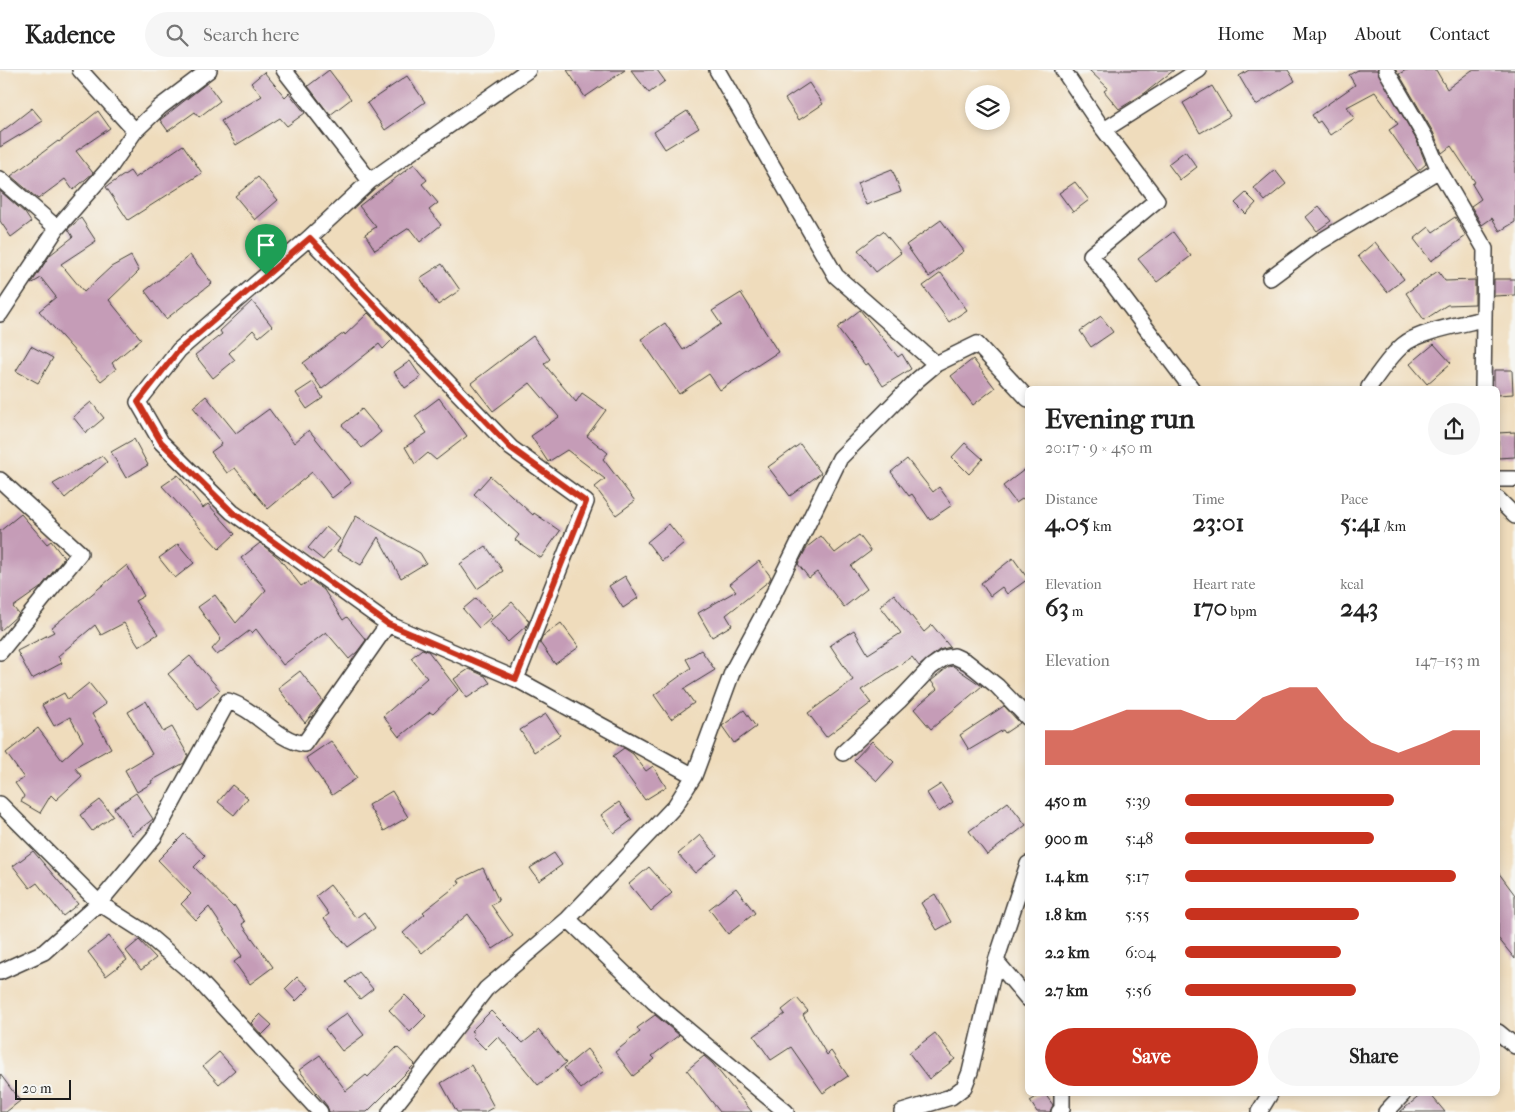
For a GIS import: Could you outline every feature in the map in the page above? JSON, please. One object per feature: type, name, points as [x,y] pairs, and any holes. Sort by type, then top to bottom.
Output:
[{"type":"street","points":[[80,70],[135,131]]},
{"type":"street","points":[[0,314],[56,228],[112,166],[135,131],[160,107],[208,70]]},
{"type":"street","points":[[284,70],[370,182]]},
{"type":"street","points":[[528,70],[370,182],[310,238],[179,350],[138,402],[161,442],[232,512],[388,624],[516,679],[694,776]]},
{"type":"street","points":[[717,70],[836,276],[936,364]]},
{"type":"street","points":[[1063,70],[1104,130],[1157,200],[1091,255],[1190,386]]},
{"type":"street","points":[[1104,130],[1199,70]]},
{"type":"street","points":[[1386,70],[1425,138],[1438,170],[1484,249],[1484,386]]},
{"type":"street","points":[[1270,278],[1313,246],[1438,170]]},
{"type":"street","points":[[0,179],[56,228]]},
{"type":"street","points":[[310,238],[511,448],[586,502],[516,679]]},
{"type":"street","points":[[1370,386],[1403,344],[1446,328],[1483,318]]},
{"type":"street","points":[[390,1112],[486,988],[568,919],[675,806],[694,776],[734,670],[840,458],[917,380],[936,364],[977,344],[1025,396]]},
{"type":"street","points":[[1500,479],[1515,479]]},
{"type":"street","points":[[0,480],[80,553],[0,652]]},
{"type":"street","points":[[1500,501],[1515,516]]},
{"type":"street","points":[[0,972],[44,952],[99,904],[154,837],[228,701],[242,705],[291,742],[304,744],[388,624]]},
{"type":"street","points":[[843,753],[899,701],[931,667],[944,658],[954,656],[967,662],[997,686],[1025,715]]},
{"type":"street","points":[[0,804],[99,904],[143,931],[192,973],[320,1112]]},
{"type":"street","points":[[902,1112],[951,1097],[964,1087],[972,1065],[996,961],[1025,873]]},
{"type":"street","points":[[568,919],[654,1002],[786,1112]]},
{"type":"street","points":[[996,961],[1025,996]]},
{"type":"street","points":[[1500,1034],[1515,1046]]},
{"type":"street","points":[[1059,1112],[1062,1109],[1062,1096]]},
{"type":"street","points":[[1259,1112],[1269,1096]]},
{"type":"street","points":[[1386,1112],[1401,1096]]},
{"type":"building","points":[[329,70],[351,99],[330,115],[308,86]]},
{"type":"building","points":[[567,70],[625,70],[585,97]]},
{"type":"building","points":[[631,70],[657,70],[665,81],[649,93]]},
{"type":"building","points":[[1089,70],[1174,70],[1145,93],[1119,109],[1104,91],[1108,88]]},
{"type":"building","points":[[1249,70],[1288,70],[1295,81],[1256,105],[1239,76]]},
{"type":"building","points":[[1358,70],[1377,70],[1417,141],[1426,164],[1418,171],[1389,130],[1398,124],[1375,92],[1347,107],[1355,118],[1330,135],[1320,121],[1317,123],[1312,115],[1355,85],[1349,75]]},
{"type":"building","points":[[1406,70],[1436,70],[1447,89],[1472,70],[1515,70],[1515,222],[1500,231],[1492,218],[1482,225],[1471,206],[1481,199],[1472,184],[1475,182],[1451,146],[1442,153],[1433,132],[1399,74]]},
{"type":"building","points":[[264,72],[285,97],[289,93],[305,113],[287,126],[280,118],[236,145],[221,121],[262,96],[251,83]]},
{"type":"building","points":[[407,76],[425,102],[385,130],[367,103]]},
{"type":"building","points":[[207,83],[220,101],[199,117],[195,112],[168,131],[160,120]]},
{"type":"building","points":[[809,83],[823,104],[799,120],[785,99]]},
{"type":"building","points":[[1212,86],[1230,116],[1200,133],[1183,103]]},
{"type":"building","points":[[32,108],[43,121],[0,147],[0,133]]},
{"type":"building","points":[[98,111],[110,128],[76,151],[93,173],[73,190],[65,179],[38,199],[11,176],[59,142]]},
{"type":"building","points":[[687,111],[699,128],[665,149],[654,132]]},
{"type":"building","points":[[183,145],[202,173],[128,220],[106,187],[130,171],[135,178]]},
{"type":"building","points":[[1185,151],[1197,167],[1180,180],[1168,164]]},
{"type":"building","points":[[414,164],[427,180],[422,184],[438,203],[429,210],[441,225],[420,242],[409,228],[375,250],[365,234],[376,227],[359,206]]},
{"type":"building","points":[[892,169],[901,192],[866,205],[857,183]]},
{"type":"building","points":[[1275,170],[1286,184],[1265,201],[1254,188]]},
{"type":"building","points":[[258,177],[278,200],[255,220],[235,196]]},
{"type":"building","points":[[1075,182],[1089,200],[1073,212],[1059,193]]},
{"type":"building","points":[[0,191],[25,213],[31,222],[11,237],[0,221]]},
{"type":"building","points":[[1246,193],[1256,203],[1246,214],[1235,203]]},
{"type":"building","points":[[1319,206],[1331,221],[1317,231],[1306,217]]},
{"type":"building","points":[[1455,217],[1466,236],[1431,261],[1414,239],[1429,227],[1433,232]]},
{"type":"building","points":[[81,218],[96,241],[61,264],[84,292],[111,267],[131,256],[139,271],[109,300],[141,339],[112,363],[116,369],[101,381],[39,311],[56,297],[41,278],[31,284],[50,255],[73,237],[68,229]]},
{"type":"building","points":[[941,220],[964,251],[929,277],[906,245]]},
{"type":"building","points":[[883,231],[901,253],[876,272],[858,250]]},
{"type":"building","points":[[1173,232],[1191,256],[1157,282],[1138,259]]},
{"type":"building","points":[[1375,242],[1404,279],[1387,292],[1358,256]]},
{"type":"building","points":[[190,255],[212,283],[166,319],[145,291]]},
{"type":"building","points":[[442,264],[460,290],[438,305],[420,278]]},
{"type":"building","points":[[1438,271],[1445,281],[1475,280],[1475,304],[1447,305],[1424,320],[1406,293]]},
{"type":"building","points":[[941,273],[967,310],[949,322],[923,286]]},
{"type":"building","points":[[1494,279],[1515,279],[1515,295],[1494,296]]},
{"type":"building","points":[[741,293],[778,352],[720,390],[709,374],[679,394],[641,339],[665,323],[683,350],[721,324],[712,311]]},
{"type":"building","points":[[252,301],[272,326],[259,337],[253,330],[229,353],[235,360],[213,378],[195,355],[222,334],[220,331]]},
{"type":"building","points":[[860,310],[898,357],[902,354],[911,369],[883,386],[868,363],[865,365],[837,328]]},
{"type":"building","points":[[368,313],[393,339],[383,349],[379,344],[322,389],[303,363],[344,333],[345,335]]},
{"type":"building","points":[[1101,316],[1113,332],[1091,347],[1080,331]]},
{"type":"building","points":[[533,336],[550,359],[544,364],[576,402],[582,393],[606,410],[587,436],[608,453],[603,459],[635,501],[616,515],[595,487],[605,479],[567,450],[548,462],[531,436],[559,417],[530,383],[493,411],[471,383]]},
{"type":"building","points":[[1434,344],[1451,363],[1427,384],[1410,364]]},
{"type":"building","points":[[31,346],[53,358],[38,383],[16,371]]},
{"type":"building","points":[[973,359],[995,388],[973,405],[951,376]]},
{"type":"building","points":[[410,361],[421,377],[405,388],[394,372]]},
{"type":"building","points":[[1494,370],[1512,370],[1513,394],[1500,395],[1500,386],[1494,386]]},
{"type":"building","points":[[313,382],[323,398],[307,409],[296,393]]},
{"type":"building","points":[[206,396],[236,433],[269,409],[294,443],[309,430],[351,483],[332,498],[312,472],[268,509],[235,468],[227,473],[211,452],[222,444],[193,407]]},
{"type":"building","points":[[439,398],[467,436],[436,460],[428,453],[415,464],[405,447],[427,433],[415,416]]},
{"type":"building","points":[[91,402],[104,418],[86,433],[73,417]]},
{"type":"building","points":[[362,409],[381,432],[362,448],[342,425]]},
{"type":"building","points":[[1515,432],[1515,457],[1500,458],[1500,433]]},
{"type":"building","points":[[134,439],[148,465],[126,478],[111,452]]},
{"type":"building","points":[[965,443],[983,459],[969,474],[952,457]]},
{"type":"building","points":[[800,444],[821,473],[790,496],[768,467]]},
{"type":"building","points":[[102,456],[107,462],[65,498],[53,484]]},
{"type":"building","points":[[907,459],[933,492],[939,487],[952,505],[930,520],[912,494],[909,496],[891,472]]},
{"type":"building","points":[[1025,469],[1025,497],[1016,503],[1003,486]]},
{"type":"building","points":[[178,475],[203,508],[208,504],[235,534],[219,549],[162,486]]},
{"type":"building","points":[[490,476],[533,515],[534,513],[560,531],[541,558],[515,540],[519,535],[474,494]]},
{"type":"building","points":[[21,514],[47,544],[51,541],[64,558],[40,588],[13,607],[19,614],[0,631],[0,531]]},
{"type":"building","points":[[356,516],[420,553],[426,563],[401,578],[378,537],[361,565],[337,551]]},
{"type":"building","points":[[669,524],[684,543],[662,561],[647,542]]},
{"type":"building","points":[[326,527],[340,539],[323,560],[308,548]]},
{"type":"building","points":[[859,535],[871,551],[851,566],[867,589],[844,607],[817,572],[809,578],[798,564],[807,547],[821,536],[835,553]]},
{"type":"building","points":[[260,543],[279,558],[301,586],[311,580],[324,590],[343,620],[347,617],[366,640],[349,659],[326,632],[283,665],[256,629],[252,633],[249,631],[217,655],[212,649],[221,639],[198,607],[215,595],[236,623],[266,590],[241,558]]},
{"type":"building","points":[[178,544],[194,563],[175,578],[159,558]]},
{"type":"building","points":[[486,546],[503,571],[477,589],[460,564]]},
{"type":"building","points":[[1013,558],[1025,575],[1025,581],[1007,594],[1002,587],[990,596],[981,583]]},
{"type":"building","points":[[759,561],[771,577],[769,581],[726,615],[732,625],[712,637],[698,613],[736,591],[730,584]]},
{"type":"building","points":[[127,565],[144,596],[135,601],[158,634],[139,646],[124,623],[101,635],[95,625],[58,656],[62,663],[32,679],[17,651],[54,632],[51,628]]},
{"type":"building","points":[[625,576],[638,598],[623,608],[609,586]]},
{"type":"building","points":[[894,594],[924,632],[932,625],[950,647],[939,650],[919,666],[912,657],[861,690],[871,703],[826,737],[808,713],[853,680],[830,645],[854,630],[868,654],[901,633],[880,606]]},
{"type":"building","points":[[476,598],[492,616],[479,628],[463,609]]},
{"type":"building","points":[[512,602],[529,621],[508,642],[489,622]]},
{"type":"building","points":[[561,623],[579,647],[555,664],[540,643],[543,636]]},
{"type":"building","points":[[422,649],[428,651],[458,690],[433,714],[430,712],[399,737],[383,716],[427,678],[411,658]]},
{"type":"building","points":[[701,650],[715,670],[684,689],[694,703],[671,719],[654,695],[691,668],[686,659]]},
{"type":"building","points":[[190,656],[220,690],[198,709],[168,674]]},
{"type":"building","points":[[953,666],[982,686],[931,729],[914,709],[937,689],[931,681],[948,667]]},
{"type":"building","points":[[469,669],[485,676],[490,683],[467,698],[454,679]]},
{"type":"building","points":[[300,671],[323,701],[305,723],[278,688]]},
{"type":"building","points":[[89,683],[106,704],[92,714],[111,748],[75,768],[82,776],[56,800],[51,795],[40,813],[21,802],[24,796],[15,783],[24,778],[6,753],[38,728],[62,760],[83,741],[70,717],[54,726],[42,705],[64,693],[68,700]]},
{"type":"building","points":[[146,701],[163,732],[172,727],[188,755],[184,763],[151,781],[152,783],[137,792],[125,770],[152,754],[128,712]]},
{"type":"building","points":[[1004,706],[1020,723],[1005,733],[1003,730],[969,750],[960,735]]},
{"type":"building","points":[[744,710],[756,727],[734,743],[722,726]]},
{"type":"building","points":[[546,714],[560,735],[534,752],[520,730]]},
{"type":"building","points":[[331,741],[357,778],[332,795],[306,758]]},
{"type":"building","points":[[872,741],[894,762],[877,781],[854,760]]},
{"type":"building","points":[[624,748],[633,754],[646,771],[653,766],[666,787],[645,800],[613,756]]},
{"type":"building","points":[[941,784],[953,802],[939,812],[927,793]]},
{"type":"building","points":[[232,785],[248,798],[234,815],[218,802]]},
{"type":"building","points":[[392,791],[408,817],[384,831],[368,805]]},
{"type":"building","points":[[136,793],[153,819],[132,835],[114,808]]},
{"type":"building","points":[[100,800],[113,816],[92,831],[80,815]]},
{"type":"building","points":[[619,802],[632,820],[614,833],[601,815]]},
{"type":"building","points":[[1008,802],[1025,824],[1025,826],[987,855],[969,831]]},
{"type":"building","points":[[184,834],[205,856],[194,867],[233,907],[234,905],[245,922],[242,924],[273,967],[250,984],[234,962],[242,956],[209,907],[196,920],[181,904],[191,894],[158,860]]},
{"type":"building","points":[[700,835],[717,855],[695,873],[678,854]]},
{"type":"building","points":[[33,851],[78,904],[63,916],[37,883],[30,888],[13,866]]},
{"type":"building","points":[[554,853],[562,865],[539,881],[530,868]]},
{"type":"building","points":[[649,867],[672,893],[651,911],[629,884]]},
{"type":"building","points":[[483,868],[499,901],[491,905],[513,936],[493,949],[468,914],[422,953],[403,933],[425,914],[423,912],[460,883],[458,880]]},
{"type":"building","points":[[1500,875],[1515,895],[1515,959],[1500,940]]},
{"type":"building","points":[[330,885],[356,918],[364,912],[375,928],[348,947],[324,918],[329,914],[316,896]]},
{"type":"building","points":[[736,888],[755,913],[728,934],[709,909]]},
{"type":"building","points":[[935,894],[951,922],[937,930],[921,903]]},
{"type":"building","points":[[109,936],[127,960],[106,976],[88,952]]},
{"type":"building","points":[[139,940],[156,958],[141,970],[126,951]]},
{"type":"building","points":[[359,972],[373,989],[360,999],[346,982]]},
{"type":"building","points":[[297,977],[309,988],[296,1001],[285,989]]},
{"type":"building","points":[[405,995],[426,1016],[410,1032],[389,1010]]},
{"type":"building","points":[[797,998],[808,1011],[803,1015],[827,1055],[831,1051],[848,1076],[823,1093],[791,1047],[771,1060],[754,1036],[785,1014],[782,1010]]},
{"type":"building","points":[[491,1011],[523,1043],[539,1030],[566,1063],[538,1085],[498,1036],[485,1049],[472,1036],[474,1033],[471,1031]]},
{"type":"building","points":[[347,1013],[364,1035],[342,1051],[325,1029]]},
{"type":"building","points":[[260,1014],[272,1025],[262,1035],[251,1023]]},
{"type":"building","points":[[655,1015],[679,1035],[652,1056],[655,1059],[633,1076],[615,1052],[640,1032],[637,1028]]},
{"type":"building","points":[[935,1033],[955,1059],[929,1079],[909,1053]]},
{"type":"building","points":[[397,1047],[415,1064],[367,1112],[329,1112],[327,1106],[299,1070],[320,1055],[346,1091],[366,1075],[368,1077]]},
{"type":"building","points":[[587,1049],[604,1071],[581,1089],[564,1068]]},
{"type":"building","points":[[219,1052],[235,1070],[219,1084],[203,1066]]},
{"type":"building","points":[[704,1056],[713,1064],[752,1112],[720,1112],[687,1070]]},
{"type":"building","points":[[471,1065],[494,1107],[485,1112],[457,1112],[441,1083]]},
{"type":"building","points":[[0,1074],[20,1101],[6,1112],[0,1112]]},
{"type":"building","points":[[1038,1096],[1046,1096],[1053,1105],[1050,1112],[1037,1112],[1030,1101]]},
{"type":"building","points":[[1420,1096],[1432,1096],[1445,1112],[1400,1112]]},
{"type":"route","points":[[310,238],[511,448],[586,502],[516,679],[388,624],[232,512],[161,442],[138,402],[179,350],[266,275],[310,238]]}]
